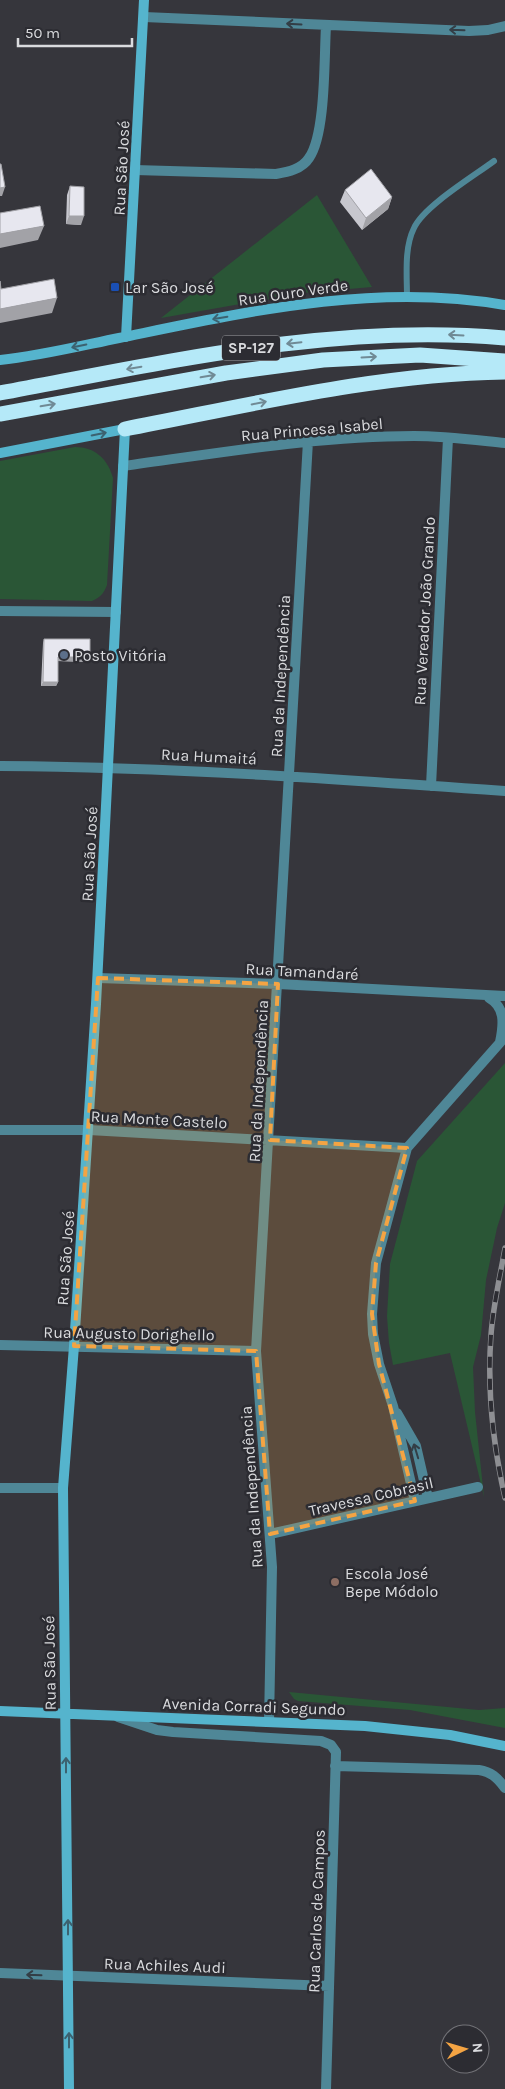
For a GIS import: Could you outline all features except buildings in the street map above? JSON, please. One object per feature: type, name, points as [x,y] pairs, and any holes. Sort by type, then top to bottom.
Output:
[{"type":"highway","name":"SP-127","points":[[0,393],[222,352],[270,345],[376,335],[412,334],[505,338]]},
{"type":"highway","name":"SP-127","points":[[0,414],[235,372],[323,360],[420,355],[505,361]]},
{"type":"highway","points":[[125,429],[385,380],[472,372],[505,372]]},
{"type":"street","name":"Rua São José","points":[[126,337],[144,0]]},
{"type":"street","points":[[144,18],[469,31],[488,30],[505,26]]},
{"type":"street","points":[[136,170],[276,174],[295,170],[309,159],[319,136],[326,26]]},
{"type":"street","name":"Rua Ouro Verde","points":[[0,360],[303,304],[345,298],[407,297],[456,299],[505,305]]},
{"type":"street","name":"Rua São José","points":[[69,2089],[62,1488],[89,1130],[125,429]]},
{"type":"street","points":[[0,453],[125,429]]},
{"type":"street","name":"Rua Princesa Isabel","points":[[123,466],[308,441],[414,436],[505,442]]},
{"type":"street","name":"Rua Vereador João Grando","points":[[431,786],[448,438]]},
{"type":"street","name":"Rua da Independência","points":[[269,1722],[272,1567],[256,1351],[270,1140],[308,441]]},
{"type":"street","points":[[0,611],[116,612]]},
{"type":"street","name":"Rua Humaitá","points":[[0,766],[108,766],[505,791]]},
{"type":"street","name":"Rua Tamandaré","points":[[98,978],[278,984],[505,996]]},
{"type":"street","points":[[415,1501],[373,1334],[372,1314],[376,1263],[406,1148],[503,1039],[503,1010],[498,1002],[486,996]]},
{"type":"street","name":"Rua Monte Castelo","points":[[0,1130],[89,1130],[406,1148]]},
{"type":"street","name":"Rua Augusto Dorighello","points":[[0,1345],[256,1351]]},
{"type":"street","points":[[392,1406],[416,1446],[428,1498]]},
{"type":"street","name":"Travessa Cobrasil","points":[[270,1534],[478,1487]]},
{"type":"street","points":[[0,1488],[62,1488]]},
{"type":"street","name":"Avenida Corradi Segundo","points":[[0,1711],[407,1729],[505,1746]]},
{"type":"street","name":"Rua Carlos de Campos","points":[[113,1716],[157,1730],[321,1741],[331,1745],[336,1752],[326,2089]]},
{"type":"street","points":[[335,1766],[479,1770],[489,1772],[505,1788]]},
{"type":"street","name":"Rua Achiles Audi","points":[[0,1973],[329,1986]]},
{"type":"lane","points":[[407,297],[408,244],[418,219],[494,161]]},
{"type":"highlighted area","points":[[98,978],[278,984],[270,1140],[407,1148],[376,1263],[372,1314],[379,1364],[415,1501],[270,1534],[256,1351],[74,1346]]},
{"type":"green space","points":[[317,195],[372,287],[303,293],[161,318]]},
{"type":"green space","points":[[75,447],[89,449],[100,455],[108,465],[113,478],[107,585],[105,590],[92,601],[0,599],[0,461]]},
{"type":"green space","points":[[505,1063],[505,1203],[497,1228],[486,1280],[481,1335],[473,1367],[475,1412],[484,1497],[450,1353],[393,1365],[387,1316],[390,1264],[417,1161]]},
{"type":"green space","points":[[289,1692],[479,1710],[505,1708],[505,1728],[410,1710],[298,1701]]},
{"type":"railway","points":[[505,1248],[495,1302],[490,1355],[494,1437],[505,1498]]},
{"type":"place","name":"Lar São José","points":[[115,287]]},
{"type":"place","name":"Posto Vitória","points":[[64,655]]},
{"type":"place","name":"Escola José Bepe Módolo","points":[[335,1582]]}]
